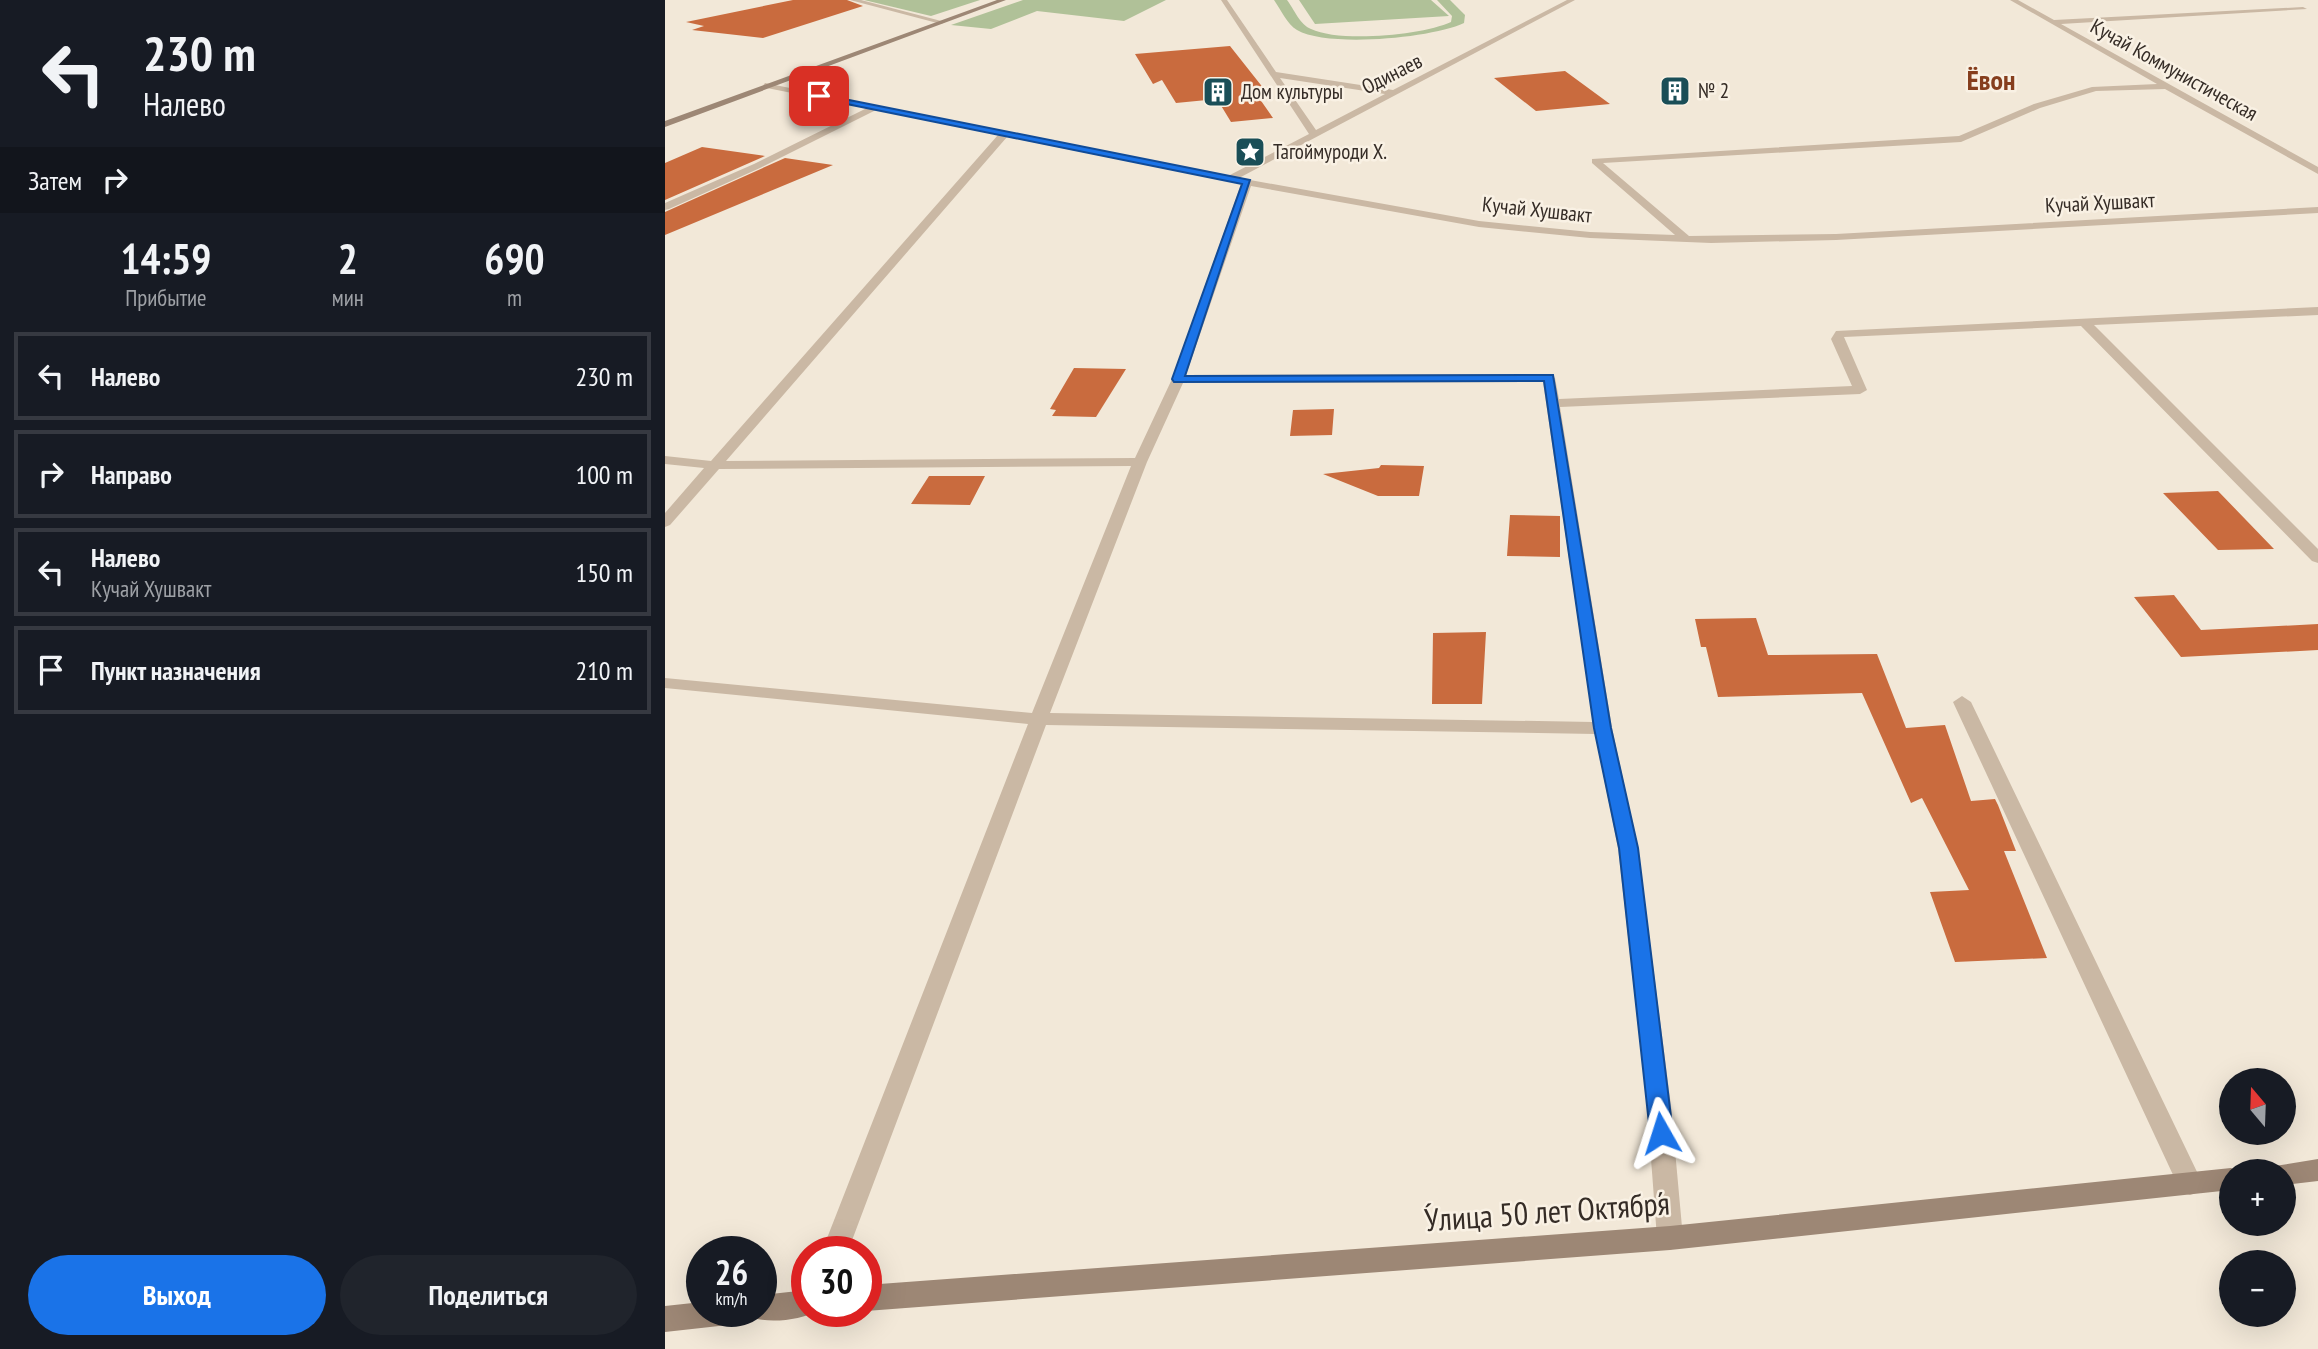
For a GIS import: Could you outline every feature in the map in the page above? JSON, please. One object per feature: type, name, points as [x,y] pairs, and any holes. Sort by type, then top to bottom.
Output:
[{"type":"street","points":[[853,0],[941,22]]},
{"type":"street","points":[[665,124],[765,85],[1003,0]]},
{"type":"street","points":[[1224,0],[1314,134]]},
{"type":"street","name":"Одинаев","points":[[1238,181],[1314,134],[1572,0]]},
{"type":"street","name":"Кучай Коммунистическая","points":[[2013,0],[2318,171]]},
{"type":"street","points":[[2053,22],[2303,9]]},
{"type":"street","points":[[1273,74],[1394,93]]},
{"type":"street","name":"Кучай Хушвакт","points":[[765,85],[1238,181],[1479,224],[1590,235],[1686,239],[1836,237],[2318,210]]},
{"type":"street","points":[[1686,239],[1595,161],[1961,139],[2037,106],[2095,89],[2168,86]]},
{"type":"street","points":[[665,207],[757,166],[874,108]]},
{"type":"street","points":[[665,522],[712,465],[1004,134]]},
{"type":"street","points":[[841,1236],[1038,719],[1140,462],[1178,379],[1238,181]]},
{"type":"street","points":[[1554,403],[1847,393],[1860,390],[1837,339],[1840,334],[2318,311]]},
{"type":"street","points":[[2084,322],[2318,558]]},
{"type":"street","points":[[1178,379],[1549,378],[1602,728],[1628,848],[1659,1106],[1670,1238]]},
{"type":"street","points":[[665,460],[712,465],[1140,462]]},
{"type":"street","points":[[665,683],[1038,719],[1602,728]]},
{"type":"street","points":[[1962,702],[2190,1184]]},
{"type":"street","points":[[2296,1173],[2318,1170]]},
{"type":"street","name":"У́лица 50 лет Октября́","points":[[882,1297],[1670,1238],[2219,1180]]},
{"type":"street","points":[[665,1319],[686,1317]]},
{"type":"green space","points":[[864,0],[980,0],[931,16]]},
{"type":"green space","points":[[1023,0],[1166,0],[1124,21],[1037,11],[991,29],[951,25]]},
{"type":"green space","points":[[1274,0],[1287,0],[1307,27],[1341,36],[1402,34],[1451,22],[1452,16],[1437,0],[1450,0],[1465,15],[1464,23],[1429,33],[1380,39],[1332,39],[1297,30],[1287,21]]},
{"type":"green space","points":[[1299,0],[1431,0],[1449,16],[1315,24]]},
{"type":"building","points":[[793,0],[847,0],[863,6],[763,38],[692,30],[704,26],[686,22]]},
{"type":"building","points":[[1230,46],[1268,94],[1257,95],[1273,118],[1231,122],[1217,99],[1176,103],[1162,80],[1153,84],[1135,54]]},
{"type":"building","name":"№ 2","points":[[1565,71],[1610,104],[1536,111],[1494,78]]},
{"type":"building","points":[[702,147],[765,156],[665,200],[665,163]]},
{"type":"building","points":[[785,158],[833,165],[665,235],[665,212]]},
{"type":"building","points":[[1074,368],[1126,369],[1096,417],[1052,416],[1056,410],[1050,409]]},
{"type":"building","points":[[1334,409],[1332,435],[1290,436],[1293,410]]},
{"type":"building","points":[[1381,465],[1424,466],[1419,496],[1378,496],[1323,474],[1379,468]]},
{"type":"building","points":[[929,476],[985,476],[970,505],[911,504]]},
{"type":"building","points":[[2218,491],[2274,549],[2218,550],[2163,493]]},
{"type":"building","points":[[1510,515],[1560,516],[1560,557],[1507,556]]},
{"type":"building","points":[[2174,595],[2201,630],[2318,624],[2318,650],[2181,657],[2134,597]]},
{"type":"building","points":[[1756,618],[1768,655],[1877,654],[1906,728],[1945,725],[1971,801],[1995,799],[1998,805],[2016,851],[2004,851],[2047,958],[1955,962],[1930,892],[1969,890],[1922,798],[1911,803],[1862,693],[1718,697],[1706,647],[1701,647],[1695,619]]},
{"type":"building","points":[[1486,632],[1482,704],[1432,704],[1433,633]]},
{"type":"place","name":"№ 2","points":[[1675,91]]},
{"type":"place","name":"Дом культуры","points":[[1218,92]]},
{"type":"place","name":"Тагоймуроди Х.","points":[[1250,152]]},
{"type":"district","name":"Ёвон","points":[[1991,80]]},
{"type":"route","points":[[819,96],[1247,182],[1178,379],[1549,378],[1602,728],[1628,848],[1661,1133]]}]
